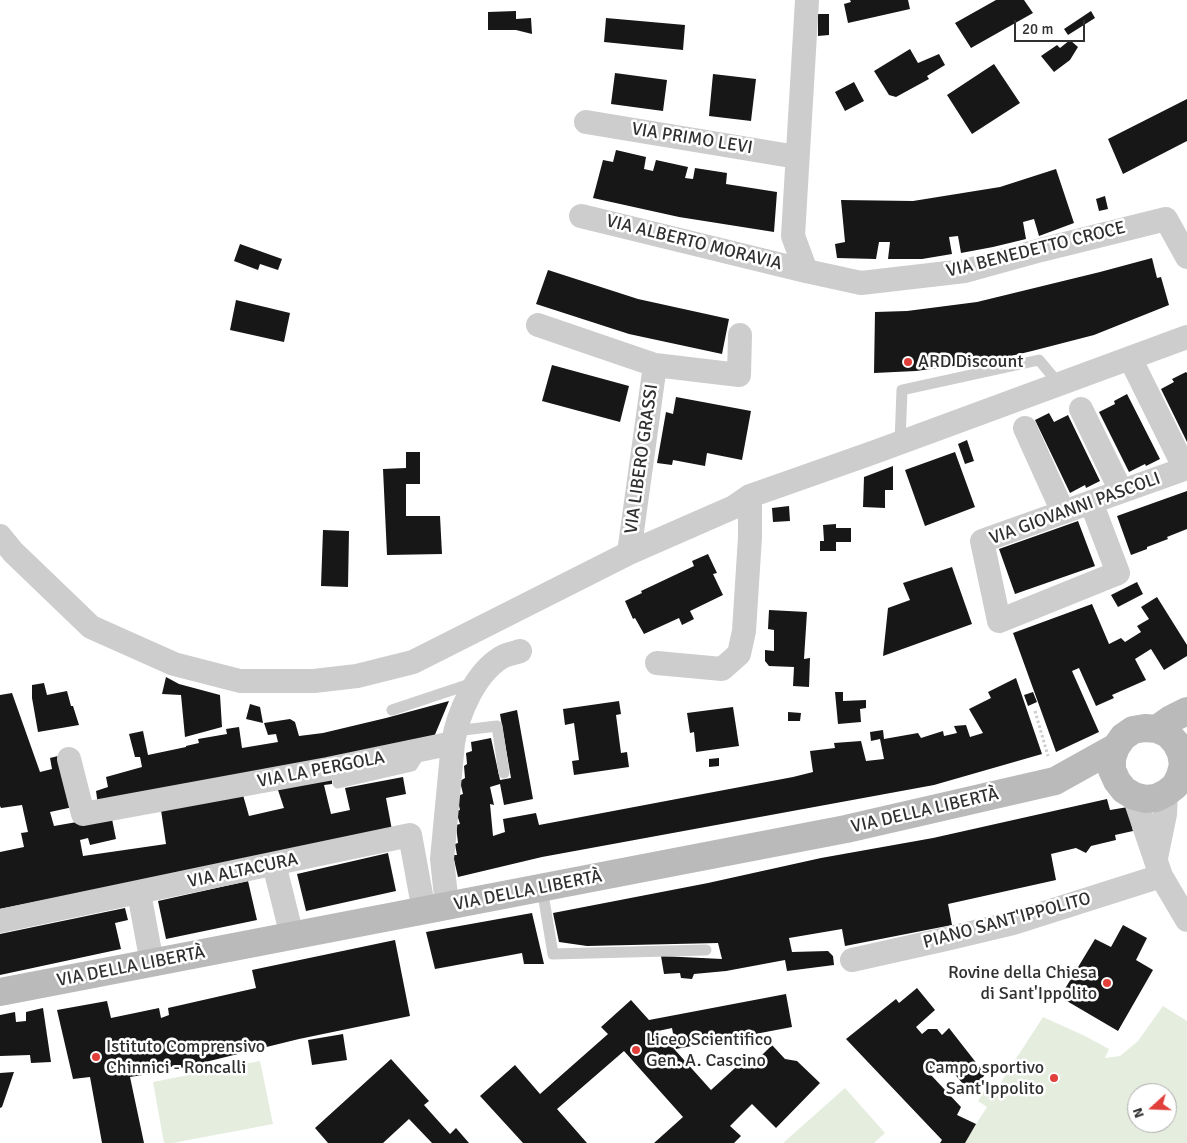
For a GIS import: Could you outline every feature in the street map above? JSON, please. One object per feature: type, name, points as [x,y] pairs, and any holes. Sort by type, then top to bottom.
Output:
[{"type":"main road","points":[[1157,729],[1187,710]]},
{"type":"main road","points":[[1145,728],[1157,729],[1168,734],[1176,743],[1185,763],[1175,786],[1156,798],[1145,799],[1125,789],[1112,770],[1112,758],[1116,746],[1123,737],[1134,730],[1145,728]]},
{"type":"main road","name":"VIA DELLA LIBERTÀ","points":[[0,992],[846,829],[1055,780],[1116,746]]},
{"type":"main road","name":"VIA DELLA LIBERTÀ","points":[[1055,780],[1100,783],[1125,789]]},
{"type":"street","points":[[806,271],[793,236],[807,0]]},
{"type":"street","name":"VIA PRIMO LEVI","points":[[586,122],[797,157]]},
{"type":"street","name":"VIA ALBERTO MORAVIA","points":[[581,216],[806,271]]},
{"type":"street","name":"VIA BENEDETTO CROCE","points":[[806,271],[861,283],[965,270],[1166,218],[1187,257]]},
{"type":"street","name":"VIA LIBERO GRASSI","points":[[538,325],[655,364],[739,375],[740,335]]},
{"type":"street","points":[[0,536],[13,552],[91,627],[174,664],[240,681],[314,681],[357,676],[413,662],[629,553],[734,507],[750,496],[1187,337]]},
{"type":"street","points":[[1130,358],[1186,468]]},
{"type":"street","name":"VIA LIBERO GRASSI","points":[[629,553],[655,364]]},
{"type":"street","points":[[1081,409],[1121,491]]},
{"type":"street","points":[[1025,428],[1063,512]]},
{"type":"street","name":"VIA GIOVANNI PASCOLI","points":[[1091,502],[1118,573],[999,621],[982,540],[1186,468]]},
{"type":"street","points":[[657,663],[722,668],[739,654],[744,630],[746,602],[750,537],[750,496]]},
{"type":"street","points":[[436,908],[454,737],[461,713],[477,682],[487,670],[502,657],[520,651]]},
{"type":"street","name":"VIA LA PERGOLA","points":[[69,759],[83,814],[328,769],[422,749],[454,737]]},
{"type":"street","points":[[1125,789],[1158,868],[1187,920]]},
{"type":"street","points":[[1158,868],[1166,793]]},
{"type":"street","name":"VIA ALTACURA","points":[[0,921],[410,835],[436,908]]},
{"type":"street","points":[[274,864],[292,936]]},
{"type":"street","name":"PIANO SANT'IPPOLITO","points":[[852,960],[1013,923],[1158,868]]},
{"type":"street","points":[[139,893],[152,963]]},
{"type":"lane","points":[[900,442],[902,390],[1039,360],[1059,384]]},
{"type":"lane","points":[[392,710],[477,682]]},
{"type":"lane","points":[[454,737],[497,726],[504,773]]},
{"type":"lane","points":[[338,783],[412,766],[422,749]]},
{"type":"lane","points":[[542,888],[553,954],[706,950]]},
{"type":"path","points":[[1035,711],[1055,780]]},
{"type":"shaded area","points":[[1163,1006],[1187,1021],[1187,1143],[940,1143],[957,1115],[976,1124],[987,1107],[978,1101],[984,1091],[992,1096],[1043,1017],[1109,1049],[1105,1058],[1120,1056],[1138,1041]]},
{"type":"shaded area","points":[[260,1061],[273,1124],[173,1143],[164,1143],[153,1082]]},
{"type":"shaded area","points":[[845,1088],[885,1133],[874,1143],[783,1143]]},
{"type":"building","points":[[850,0],[908,0],[910,9],[848,23],[844,4],[851,2]]},
{"type":"building","points":[[996,0],[1024,0],[1033,13],[971,48],[955,23]]},
{"type":"building","points":[[516,11],[516,19],[531,18],[532,34],[516,30],[488,30],[488,12]]},
{"type":"building","points":[[1091,11],[1095,18],[1068,35],[1064,29]]},
{"type":"building","points":[[818,14],[829,14],[829,35],[818,36]]},
{"type":"building","points":[[606,18],[685,25],[683,50],[604,42]]},
{"type":"building","points":[[1070,40],[1078,47],[1070,60],[1054,72],[1041,56],[1057,45],[1060,48]]},
{"type":"building","points":[[910,49],[918,63],[939,54],[945,65],[927,76],[929,79],[896,97],[889,95],[874,71]]},
{"type":"building","points":[[994,64],[1020,103],[972,134],[947,95]]},
{"type":"building","points":[[615,73],[667,80],[663,111],[611,104]]},
{"type":"building","points":[[713,74],[756,79],[751,121],[709,116]]},
{"type":"building","points":[[854,82],[864,101],[845,111],[835,92]]},
{"type":"building","points":[[1187,99],[1187,141],[1123,174],[1108,139]]},
{"type":"building","points":[[616,150],[646,157],[644,169],[653,171],[656,160],[688,167],[685,178],[693,179],[695,168],[727,173],[726,184],[777,192],[774,232],[679,217],[593,198],[603,160],[613,162]]},
{"type":"building","points":[[1056,169],[1074,223],[1039,236],[1034,219],[1023,222],[1026,239],[961,253],[958,236],[949,237],[952,254],[922,259],[888,259],[890,242],[879,242],[876,259],[837,258],[835,244],[845,242],[841,200],[913,201],[1000,187]]},
{"type":"building","points":[[1105,196],[1108,209],[1099,211],[1096,199]]},
{"type":"building","points":[[240,244],[282,259],[278,270],[260,264],[258,270],[234,261]]},
{"type":"building","points":[[1152,258],[1157,278],[1161,277],[1169,305],[1094,335],[990,361],[916,371],[874,373],[875,312],[907,311],[977,302]]},
{"type":"building","points":[[548,270],[638,299],[729,319],[722,354],[629,334],[536,304]]},
{"type":"building","points":[[236,300],[290,313],[284,342],[230,330]]},
{"type":"building","points":[[552,365],[629,386],[620,422],[542,401]]},
{"type":"building","points":[[1186,372],[1187,442],[1161,389],[1174,382],[1172,379]]},
{"type":"building","points":[[1127,394],[1160,459],[1129,472],[1099,412],[1115,404],[1114,401]]},
{"type":"building","points":[[676,397],[751,411],[742,460],[707,453],[705,466],[673,460],[672,465],[657,463],[666,412],[673,414]]},
{"type":"building","points":[[1049,413],[1054,422],[1068,415],[1100,481],[1086,488],[1085,485],[1070,493],[1035,420]]},
{"type":"building","points":[[967,440],[974,461],[965,464],[958,444]]},
{"type":"building","points":[[406,452],[420,452],[420,484],[406,484],[406,516],[440,516],[442,554],[387,555],[383,469],[406,468]]},
{"type":"building","points":[[955,452],[975,507],[925,526],[905,470]]},
{"type":"building","points":[[893,466],[893,490],[885,490],[885,508],[863,507],[864,477]]},
{"type":"building","points":[[1187,491],[1187,529],[1131,555],[1117,516]]},
{"type":"building","points":[[789,506],[790,521],[773,522],[772,508]]},
{"type":"building","points":[[1078,521],[1095,566],[1015,594],[999,549]]},
{"type":"building","points":[[836,524],[836,528],[851,528],[851,542],[836,542],[836,551],[820,551],[820,541],[824,541],[823,525]]},
{"type":"building","points":[[323,530],[349,531],[348,587],[321,586]]},
{"type":"building","points":[[708,554],[717,573],[713,574],[723,595],[690,611],[694,619],[682,625],[679,618],[644,634],[635,618],[633,619],[625,601],[642,593],[641,591],[694,566],[692,561]]},
{"type":"building","points":[[952,567],[972,624],[883,656],[888,608],[910,600],[903,583]]},
{"type":"building","points":[[1137,582],[1143,594],[1118,607],[1111,595]]},
{"type":"building","points":[[1157,597],[1187,645],[1187,656],[1164,670],[1151,649],[1135,659],[1146,680],[1112,695],[1114,698],[1096,706],[1079,668],[1072,671],[1099,732],[1056,752],[1013,633],[1092,604],[1109,644],[1121,638],[1125,642],[1141,632],[1137,626],[1149,619],[1141,607]]},
{"type":"building","points":[[769,610],[807,612],[804,659],[810,658],[809,687],[793,686],[794,667],[769,666],[765,661],[765,650],[774,651],[774,630],[768,629]]},
{"type":"building","points":[[166,677],[179,684],[220,695],[222,727],[185,737],[181,695],[162,694]]},
{"type":"building","points":[[1016,678],[1042,754],[934,785],[542,857],[458,877],[453,855],[457,855],[455,844],[458,843],[456,825],[460,824],[456,811],[460,810],[457,796],[463,794],[460,781],[465,778],[466,753],[472,751],[471,742],[491,738],[500,780],[511,778],[500,714],[517,710],[533,799],[504,805],[500,784],[490,787],[494,805],[490,804],[493,836],[505,832],[503,819],[536,813],[539,825],[813,772],[810,751],[835,748],[834,743],[861,741],[866,761],[884,759],[880,739],[871,741],[870,732],[883,730],[884,739],[918,733],[921,738],[943,731],[944,736],[957,733],[954,726],[966,725],[970,737],[983,733],[969,709],[991,698],[988,692]]},
{"type":"building","points":[[44,683],[47,695],[67,691],[79,725],[38,732],[32,698],[32,685]]},
{"type":"building","points":[[835,692],[843,692],[843,701],[866,700],[866,708],[860,709],[861,722],[838,724]]},
{"type":"building","points":[[1033,692],[1037,702],[1028,706],[1024,695]]},
{"type":"building","points":[[12,693],[40,772],[52,769],[50,758],[62,755],[73,807],[50,812],[54,826],[94,819],[112,819],[116,839],[90,845],[88,838],[80,840],[83,856],[166,844],[161,810],[243,795],[249,816],[284,808],[277,787],[332,776],[332,784],[324,785],[331,814],[350,810],[345,788],[403,777],[406,794],[386,798],[392,830],[0,909],[0,852],[24,847],[21,833],[28,832],[22,805],[1,808],[0,806],[0,695]]},
{"type":"building","points":[[449,701],[434,737],[98,805],[96,791],[108,787],[106,777],[142,767],[140,757],[135,757],[129,734],[143,731],[148,755],[199,743],[198,739],[227,734],[226,729],[239,727],[242,748],[278,742],[276,734],[268,735],[264,723],[290,719],[295,722],[299,736],[323,733]]},
{"type":"building","points":[[619,701],[621,714],[616,715],[621,753],[627,752],[629,767],[574,775],[572,761],[579,760],[574,723],[565,725],[563,709]]},
{"type":"building","points":[[250,704],[260,707],[263,723],[246,719]]},
{"type":"building","points":[[733,707],[739,746],[696,752],[694,732],[690,733],[687,713]]},
{"type":"building","points":[[788,712],[801,713],[800,721],[788,721]]},
{"type":"building","points":[[719,758],[719,766],[709,767],[709,759]]},
{"type":"building","points":[[1107,799],[1110,810],[1128,807],[1133,831],[1115,835],[1116,840],[1091,846],[1086,853],[1076,848],[1051,854],[1056,880],[948,904],[952,925],[845,946],[842,929],[789,938],[792,952],[828,951],[833,956],[834,965],[787,971],[785,960],[726,971],[694,974],[692,979],[681,978],[680,973],[664,974],[661,956],[722,959],[718,943],[587,946],[559,942],[553,913],[708,883],[821,858],[933,838]]},
{"type":"building","points":[[388,853],[396,891],[306,911],[297,874]]},
{"type":"building","points":[[248,881],[257,920],[166,939],[158,901]]},
{"type":"building","points":[[125,908],[128,920],[115,923],[121,949],[0,975],[0,934]]},
{"type":"building","points":[[532,913],[544,964],[524,964],[522,953],[435,969],[426,932]]},
{"type":"building","name":"Rovine della Chiesa di Sant'Ippolito","points":[[1123,925],[1147,938],[1136,960],[1153,970],[1118,1031],[1060,997],[1095,939],[1111,947]]},
{"type":"building","points":[[395,940],[410,1016],[299,1039],[181,1068],[181,1065],[130,1077],[144,1143],[102,1143],[90,1077],[73,1079],[57,1010],[107,1001],[111,1018],[159,1008],[161,1018],[169,1015],[168,1008],[256,988],[252,970]]},
{"type":"building","points":[[917,988],[935,1010],[916,1027],[922,1034],[928,1029],[937,1029],[942,1035],[949,1028],[985,1074],[972,1095],[944,1061],[931,1075],[961,1107],[957,1115],[976,1124],[965,1143],[940,1143],[942,1140],[846,1039],[896,999],[899,1003]]},
{"type":"building","points":[[786,994],[792,1027],[676,1049],[672,1028],[658,1031],[711,1090],[746,1058],[759,1058],[772,1045],[785,1059],[797,1061],[820,1083],[776,1128],[752,1104],[730,1126],[741,1136],[734,1143],[654,1143],[683,1117],[624,1051],[557,1109],[587,1143],[523,1143],[480,1096],[515,1065],[540,1094],[608,1034],[601,1027],[631,1000],[649,1020]]},
{"type":"building","points":[[43,1008],[51,1062],[31,1063],[30,1055],[0,1056],[0,1015],[15,1012],[16,1022],[26,1021],[26,1012]]},
{"type":"building","points":[[343,1034],[347,1060],[312,1065],[308,1040]]},
{"type":"building","points":[[391,1059],[429,1101],[424,1105],[450,1134],[456,1128],[469,1143],[432,1143],[409,1119],[383,1143],[328,1143],[315,1128]]},
{"type":"building","points":[[14,1072],[2,1107],[0,1108],[0,1073]]},
{"type":"place","name":"ARD Discount","points":[[908,362]]},
{"type":"place","name":"Rovine della Chiesa di Sant'Ippolito","points":[[1107,983]]},
{"type":"place","name":"Liceo Scientifico Gen. A. Cascino","points":[[636,1050]]},
{"type":"place","name":"Istituto Comprensivo Chinnici - Roncalli","points":[[96,1057]]},
{"type":"place","name":"Campo sportivo Sant'Ippolito","points":[[1054,1078]]}]
